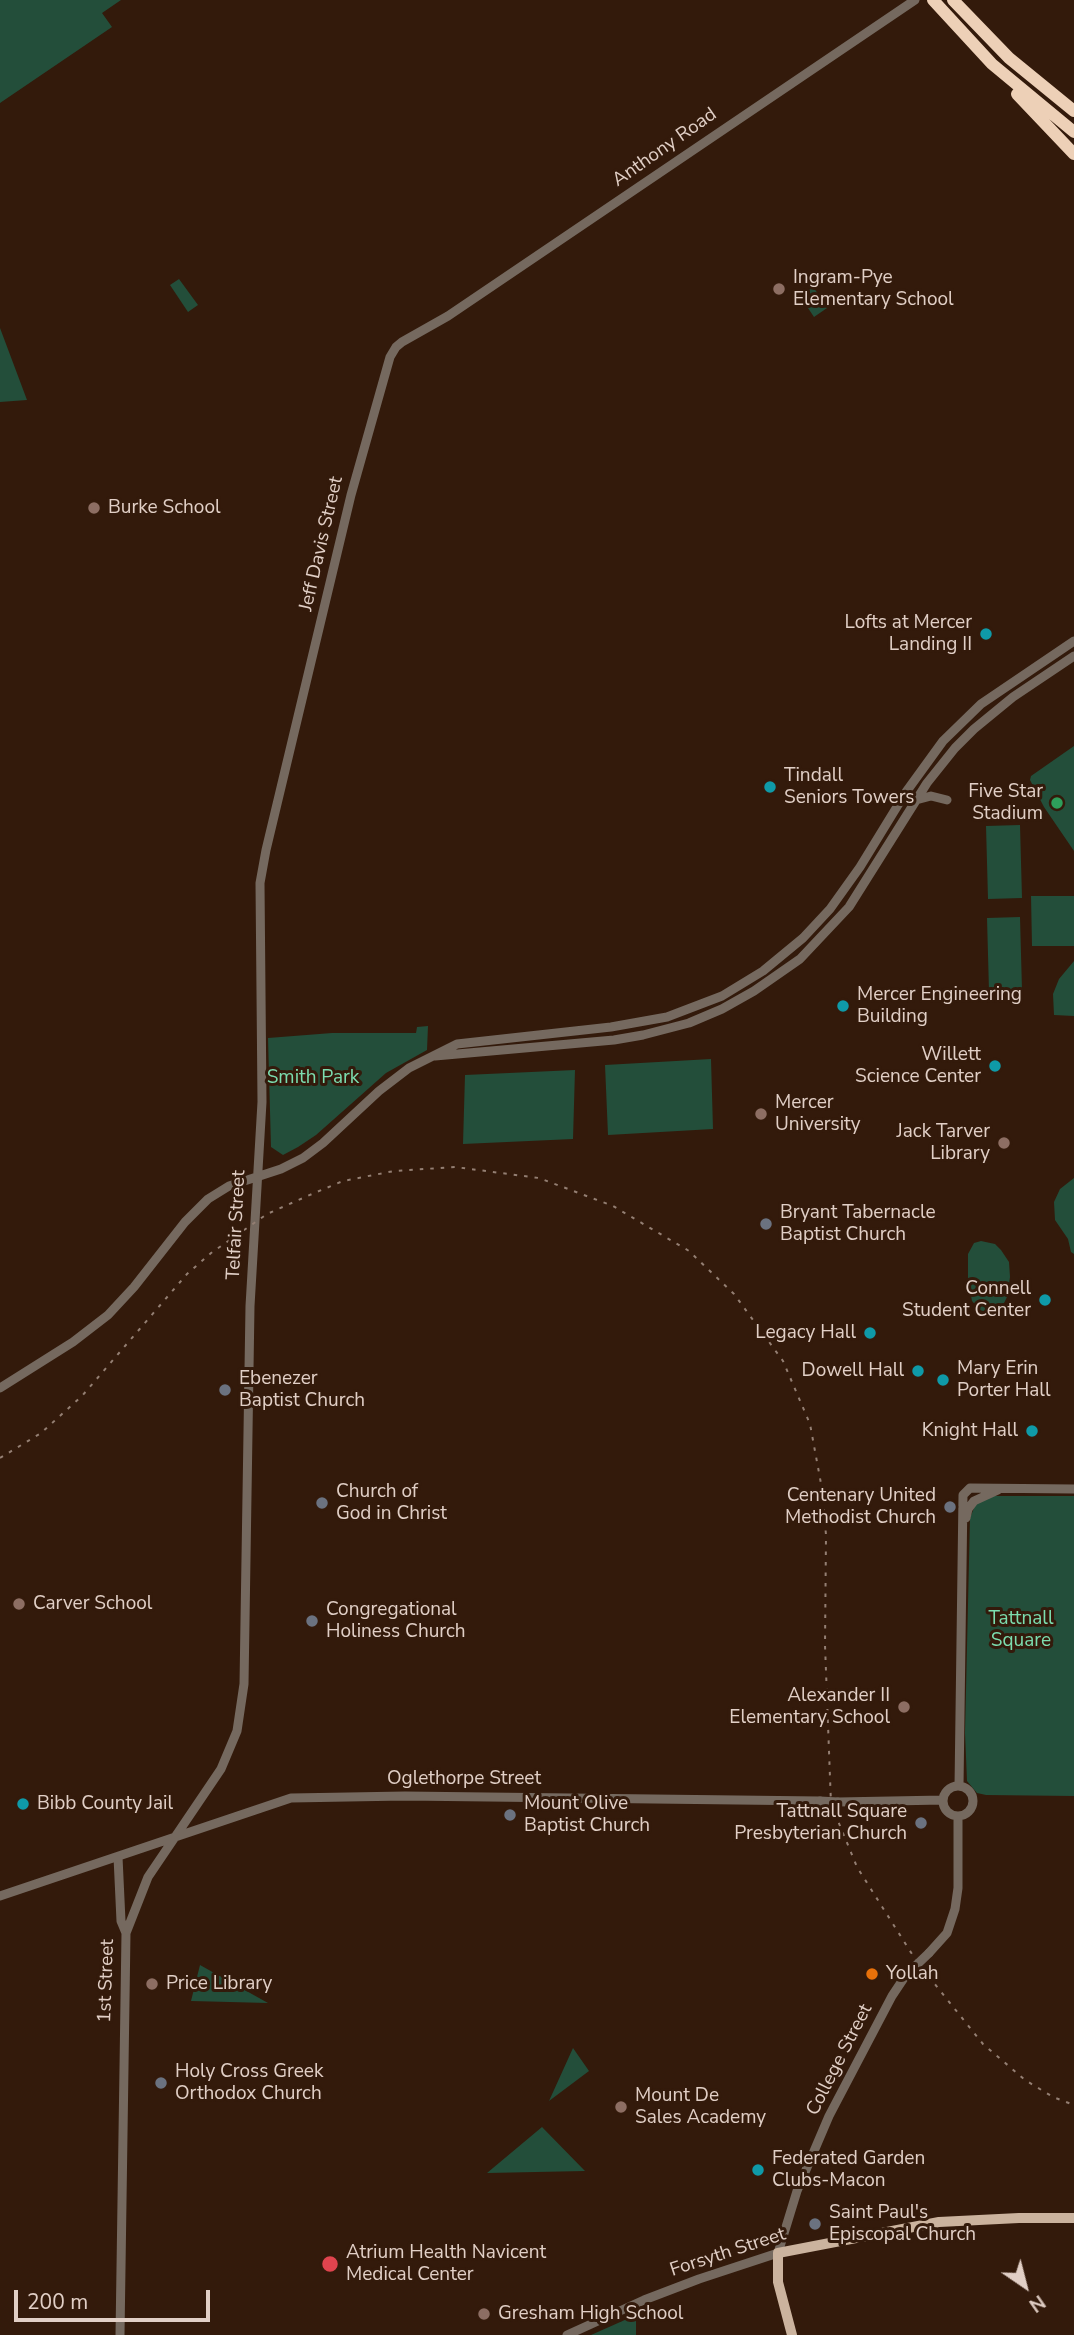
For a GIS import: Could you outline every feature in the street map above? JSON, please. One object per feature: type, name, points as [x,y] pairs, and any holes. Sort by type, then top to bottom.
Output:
[{"type":"highway","points":[[933,0],[1017,95],[1074,154]]},
{"type":"highway","points":[[953,1],[1026,73],[1074,111]]},
{"type":"highway","points":[[992,64],[1074,132]]},
{"type":"highway","points":[[1026,73],[1074,104]]},
{"type":"main road","name":"Forsyth Street","points":[[778,2253],[939,2222],[1074,2218]]},
{"type":"main road","name":"College Street","points":[[778,2253],[778,2281],[792,2335]]},
{"type":"street","name":"Anthony Road","points":[[434,324],[915,0]]},
{"type":"street","name":"Jeff Davis Street","points":[[280,796],[351,495],[390,357],[402,342],[434,324]]},
{"type":"street","points":[[0,1388],[73,1342],[108,1315],[134,1287],[185,1222],[208,1199],[229,1186],[281,1169],[303,1158],[393,1079],[433,1056],[457,1044],[646,1022],[685,1011],[738,987],[779,959],[830,909],[860,867],[906,792],[930,758],[957,727],[981,704],[1074,641]]},
{"type":"street","points":[[433,1056],[643,1035],[689,1023],[737,1002],[789,968],[834,925],[868,880],[936,770],[955,748],[993,712],[1074,656]]},
{"type":"street","name":"Telfair Street","points":[[245,1659],[250,1306],[262,1102],[260,883],[280,796]]},
{"type":"street","points":[[916,800],[931,796],[947,800]]},
{"type":"street","points":[[959,1786],[962,1498],[970,1488],[1074,1489]]},
{"type":"street","points":[[962,1537],[970,1505],[978,1498],[1005,1488]]},
{"type":"street","name":"1st Street","points":[[120,2335],[126,1933],[148,1877],[221,1769],[237,1731],[242,1711],[245,1659]]},
{"type":"street","points":[[959,1786],[970,1791],[974,1800],[970,1810],[958,1816],[947,1811],[943,1800],[949,1789],[959,1786]]},
{"type":"street","name":"Oglethorpe Street","points":[[0,1896],[291,1798],[674,1798],[838,1802],[943,1800]]},
{"type":"street","points":[[196,1808],[200,1821],[209,1826]]},
{"type":"street","name":"College Street","points":[[778,2253],[797,2192],[830,2116],[892,1996],[906,1975],[947,1933],[958,1888],[958,1816]]},
{"type":"street","points":[[118,1857],[121,1870],[121,1921],[126,1933]]},
{"type":"street","name":"Forsyth Street","points":[[568,2335],[655,2296],[778,2253]]},
{"type":"green space","points":[[0,0],[121,0],[102,13],[112,27],[0,103]]},
{"type":"green space","points":[[179,279],[198,305],[188,312],[170,285]]},
{"type":"green space","points":[[813,287],[830,306],[814,317],[800,296]]},
{"type":"green space","points":[[0,328],[27,400],[0,402]]},
{"type":"green space","name":"Five Star Stadium","points":[[1074,746],[1074,851],[1044,807],[1030,780],[1031,776]]},
{"type":"green space","points":[[1020,825],[1022,898],[988,899],[986,826]]},
{"type":"green space","points":[[1031,896],[1074,896],[1074,946],[1032,946]]},
{"type":"green space","points":[[1020,917],[1022,990],[989,991],[987,918]]},
{"type":"green space","points":[[1074,961],[1074,1016],[1054,1015],[1053,994],[1059,979]]},
{"type":"green space","name":"Smith Park","points":[[428,1026],[427,1050],[386,1073],[316,1135],[298,1147],[283,1155],[271,1147],[268,1038],[332,1033],[416,1033],[417,1027]]},
{"type":"green space","points":[[711,1059],[713,1129],[608,1135],[605,1065]]},
{"type":"green space","points":[[575,1070],[573,1139],[463,1144],[465,1075]]},
{"type":"green space","points":[[1074,1178],[1074,1254],[1055,1220],[1054,1202],[1060,1189]]},
{"type":"green space","points":[[981,1241],[995,1244],[1009,1262],[1007,1297],[999,1308],[986,1312],[980,1310],[972,1301],[968,1279],[968,1254],[974,1243]]},
{"type":"green space","name":"Tattnall Square","points":[[991,1496],[1074,1496],[1074,1796],[986,1795],[977,1793],[967,1781],[965,1733],[970,1518],[976,1503]]},
{"type":"green space","points":[[200,1965],[268,2003],[191,2001]]},
{"type":"green space","points":[[573,2048],[589,2071],[549,2101]]},
{"type":"green space","points":[[542,2127],[585,2171],[487,2173]]},
{"type":"green space","points":[[636,2315],[636,2335],[591,2335]]},
{"type":"railway","points":[[0,1458],[41,1433],[82,1396],[187,1274],[211,1253],[267,1214],[343,1181],[394,1171],[455,1167],[539,1178],[613,1206],[689,1251],[734,1294],[783,1361],[810,1424],[822,1489],[826,1535],[825,1645],[831,1804],[857,1867],[917,1962],[983,2044],[1025,2080],[1053,2097],[1074,2105]]},
{"type":"place","name":"Ingram-Pye Elementary School","points":[[779,289]]},
{"type":"place","name":"Burke School","points":[[94,508]]},
{"type":"place","name":"Lofts at Mercer Landing II","points":[[986,634]]},
{"type":"place","name":"Tindall Seniors Towers","points":[[770,787]]},
{"type":"place","name":"Five Star Stadium","points":[[1057,803]]},
{"type":"place","name":"Mercer Engineering Building","points":[[843,1006]]},
{"type":"place","name":"Willett Science Center","points":[[995,1066]]},
{"type":"place","name":"Mercer University","points":[[761,1114]]},
{"type":"place","name":"Jack Tarver Library","points":[[1004,1143]]},
{"type":"place","name":"Bryant Tabernacle Baptist Church","points":[[766,1224]]},
{"type":"place","name":"Connell Student Center","points":[[1045,1300]]},
{"type":"place","name":"Legacy Hall","points":[[870,1333]]},
{"type":"place","name":"Dowell Hall","points":[[918,1371]]},
{"type":"place","name":"Mary Erin Porter Hall","points":[[943,1380]]},
{"type":"place","name":"Ebenezer Baptist Church","points":[[225,1390]]},
{"type":"place","name":"Knight Hall","points":[[1032,1431]]},
{"type":"place","name":"Church of God in Christ","points":[[322,1503]]},
{"type":"place","name":"Centenary United Methodist Church","points":[[950,1507]]},
{"type":"place","name":"Carver School","points":[[19,1604]]},
{"type":"place","name":"Congregational Holiness Church","points":[[312,1621]]},
{"type":"place","name":"Alexander II Elementary School","points":[[904,1707]]},
{"type":"place","name":"Bibb County Jail","points":[[23,1804]]},
{"type":"place","name":"Mount Olive Baptist Church","points":[[510,1815]]},
{"type":"place","name":"Tattnall Square Presbyterian Church","points":[[921,1823]]},
{"type":"place","name":"Yollah","points":[[872,1974]]},
{"type":"place","name":"Price Library","points":[[152,1984]]},
{"type":"place","name":"Holy Cross Greek Orthodox Church","points":[[161,2083]]},
{"type":"place","name":"Mount De Sales Academy","points":[[621,2107]]},
{"type":"place","name":"Federated Garden Clubs-Macon","points":[[758,2170]]},
{"type":"place","name":"Saint Paul's Episcopal Church","points":[[815,2224]]},
{"type":"place","name":"Atrium Health Navicent Medical Center","points":[[330,2264]]},
{"type":"place","name":"Gresham High School","points":[[484,2314]]}]
